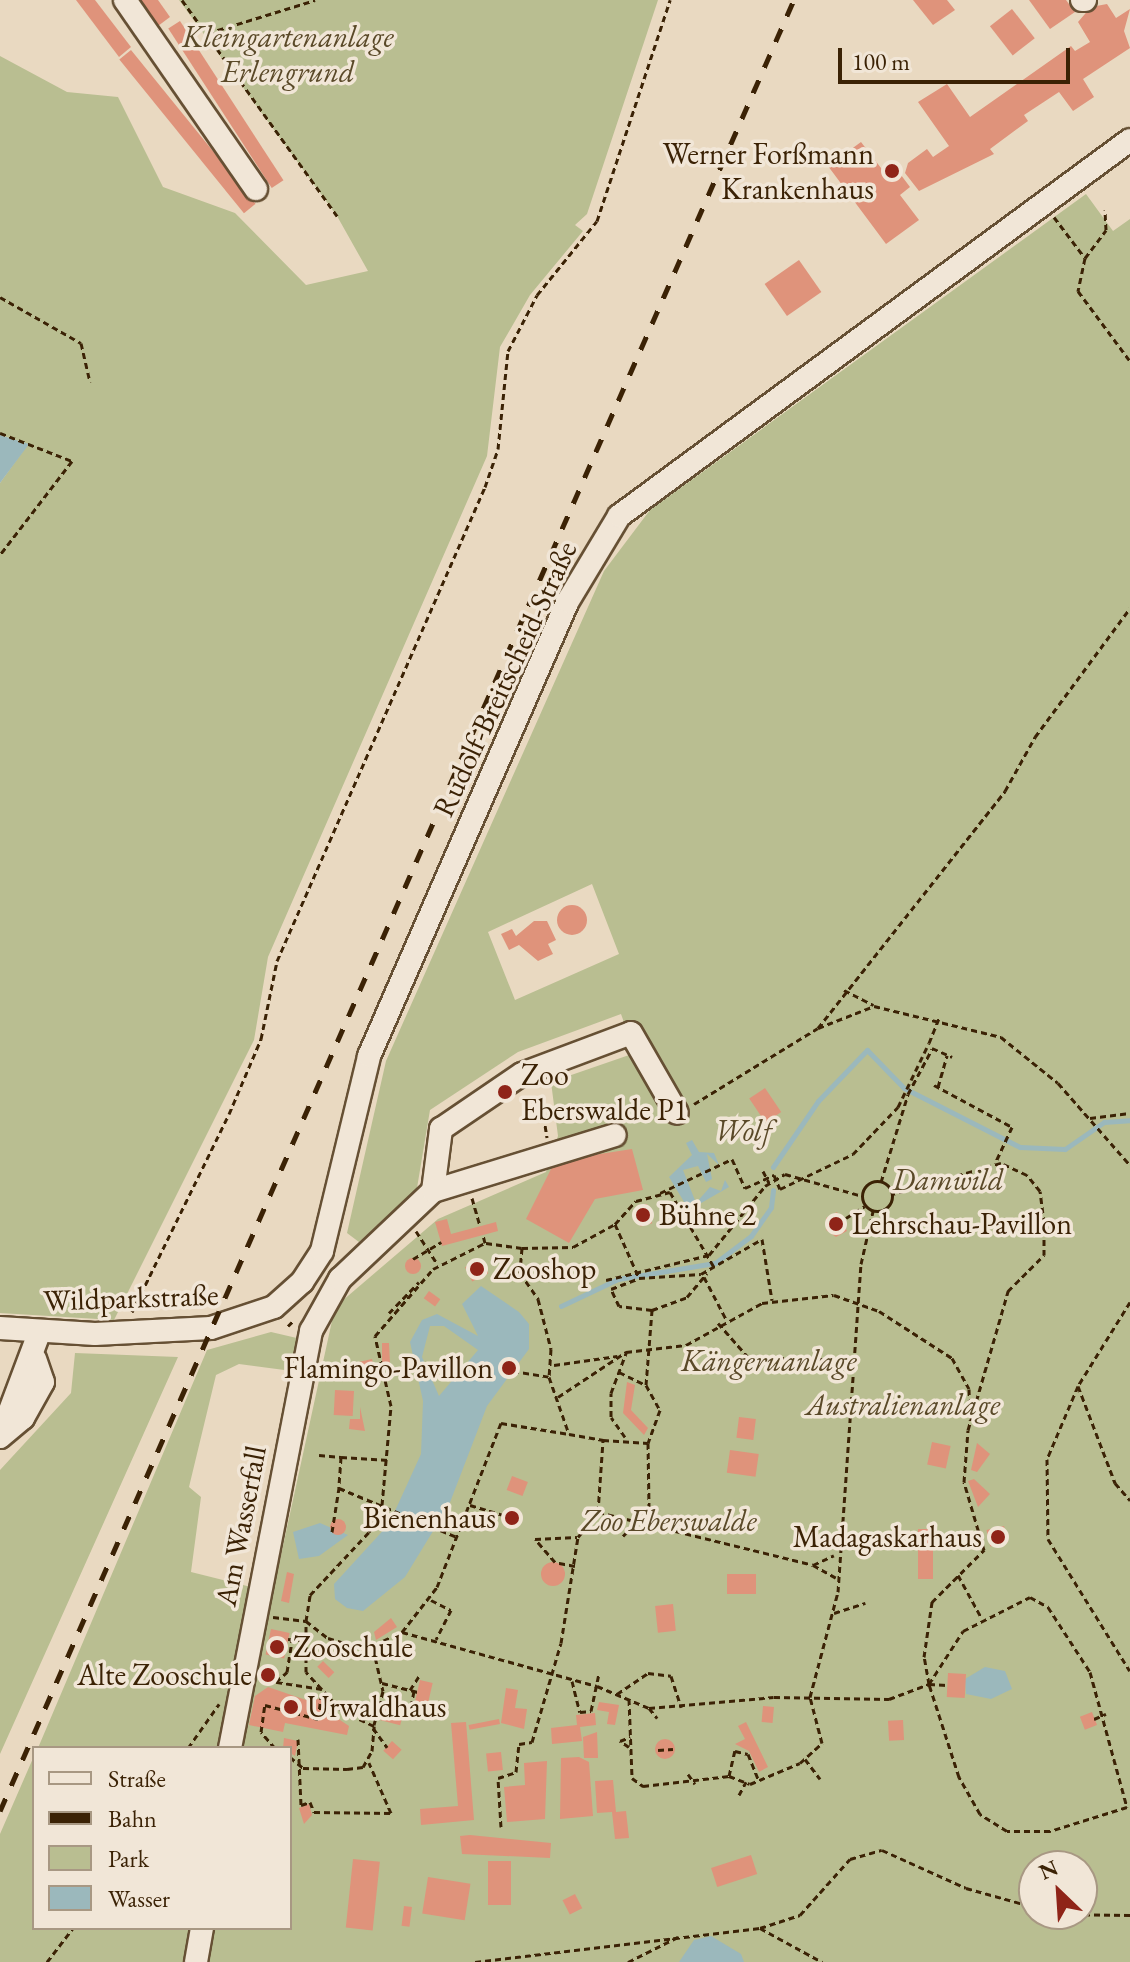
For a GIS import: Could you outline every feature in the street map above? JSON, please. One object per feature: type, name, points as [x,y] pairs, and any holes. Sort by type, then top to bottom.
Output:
[{"type":"street","points":[[125,0],[256,189]]},
{"type":"street","name":"Rudolf-Breitscheid-Straße","points":[[335,1196],[369,1056],[568,601],[619,516],[1130,140]]},
{"type":"street","points":[[433,1191],[441,1129],[522,1074],[631,1033],[677,1113]]},
{"type":"street","name":"Am Wasserfall","points":[[230,1746],[307,1318],[346,1271],[433,1191],[615,1135]]},
{"type":"street","name":"Wildparkstraße","points":[[0,1328],[39,1333],[122,1334],[227,1326],[292,1293],[317,1260],[335,1196]]},
{"type":"street","points":[[317,1260],[346,1271]]},
{"type":"street","points":[[292,1293],[307,1318]]},
{"type":"street","points":[[0,1437],[23,1418],[43,1382],[35,1359],[39,1333]]},
{"type":"street","points":[[196,1962],[202,1930]]},
{"type":"path","points":[[182,0],[337,216]]},
{"type":"path","points":[[208,33],[315,0]]},
{"type":"path","points":[[122,1334],[261,1039],[277,961],[485,487],[498,449],[508,351],[537,295],[597,221],[670,0]]},
{"type":"path","points":[[1105,210],[1106,230],[1085,258],[1078,291],[1130,361]]},
{"type":"path","points":[[1052,213],[1085,258]]},
{"type":"path","points":[[0,297],[81,343],[90,382]]},
{"type":"path","points":[[0,433],[72,461],[0,555]]},
{"type":"path","points":[[818,1028],[844,990],[1005,791],[1035,737],[1130,608]]},
{"type":"path","points":[[844,990],[874,1006],[939,1018],[1001,1037],[1089,1119],[1130,1165]]},
{"type":"path","points":[[677,1113],[818,1028],[874,1006]]},
{"type":"path","points":[[881,1182],[908,1094],[931,1045],[939,1018]]},
{"type":"path","points":[[931,1045],[950,1056],[936,1086],[1012,1127],[1012,1137],[995,1163]]},
{"type":"path","points":[[387,1747],[374,1727],[342,1711],[306,1672],[306,1621],[310,1595],[369,1532],[382,1505],[389,1460],[391,1406],[375,1336],[388,1317],[439,1265],[485,1243],[522,1248],[573,1247],[615,1224],[636,1201],[732,1159],[745,1188],[774,1175],[780,1189],[853,1154],[898,1107],[931,1045]]},
{"type":"path","points":[[1089,1119],[1130,1113]]},
{"type":"path","points":[[892,1194],[995,1163],[1027,1175],[1040,1191],[1044,1255],[1008,1291],[970,1425],[964,1482],[984,1550],[932,1602],[924,1657],[929,1684],[959,1777],[980,1814],[1007,1831],[1050,1831],[1127,1807],[1106,1714],[1090,1672],[1048,1607],[1030,1597],[981,1617],[929,1684]]},
{"type":"path","points":[[763,1171],[769,1183]]},
{"type":"path","points":[[606,1280],[706,1258],[769,1183],[802,1173],[862,1196]]},
{"type":"path","points":[[465,1179],[480,1226]]},
{"type":"path","points":[[881,1182],[892,1194]]},
{"type":"path","points":[[881,1182],[869,1183],[862,1196],[865,1206],[873,1211],[887,1208],[892,1194]]},
{"type":"path","points":[[660,1193],[670,1192],[713,1267]]},
{"type":"path","points":[[846,1218],[865,1206]]},
{"type":"path","points":[[629,1699],[632,1778],[643,1786],[695,1784],[729,1776],[746,1782],[759,1781],[805,1759],[822,1743],[810,1697],[834,1613],[836,1554],[858,1301],[873,1211]]},
{"type":"path","points":[[410,1221],[439,1265]]},
{"type":"path","points":[[615,1224],[633,1255],[639,1278]]},
{"type":"path","points":[[483,1235],[485,1243]]},
{"type":"path","points":[[709,1271],[639,1278],[611,1289],[614,1303],[652,1313],[687,1297],[713,1267],[762,1239],[772,1300]]},
{"type":"path","points":[[413,1259],[441,1242]]},
{"type":"path","points":[[522,1248],[520,1273],[538,1299],[552,1364],[549,1377],[569,1434]]},
{"type":"path","points":[[704,1277],[726,1319]]},
{"type":"path","points":[[558,1397],[626,1352],[686,1345],[718,1323],[772,1300],[834,1295],[858,1301],[961,1368],[970,1425]]},
{"type":"path","points":[[1130,1302],[1078,1386],[1047,1459],[1048,1539],[1130,1671]]},
{"type":"path","points":[[646,1385],[653,1347],[652,1313]]},
{"type":"path","points":[[288,1326],[307,1318]]},
{"type":"path","points":[[718,1323],[748,1357],[853,1360]]},
{"type":"path","points":[[625,1437],[611,1417],[618,1372],[626,1352]]},
{"type":"path","points":[[552,1364],[620,1355]]},
{"type":"path","points":[[609,1364],[618,1372],[646,1385],[660,1410],[648,1443],[649,1506],[664,1532]]},
{"type":"path","points":[[513,1371],[549,1377]]},
{"type":"path","points":[[1078,1386],[1115,1483],[1130,1500]]},
{"type":"path","points":[[254,1614],[306,1621],[338,1642],[373,1648],[402,1632],[431,1600],[459,1537],[501,1423],[603,1440],[625,1437],[648,1443]]},
{"type":"path","points":[[501,1827],[498,1778],[516,1772],[519,1744],[532,1742],[575,1566],[578,1537],[598,1512],[603,1440]]},
{"type":"path","points":[[319,1455],[389,1460]]},
{"type":"path","points":[[332,1532],[341,1457]]},
{"type":"path","points":[[339,1488],[459,1537]]},
{"type":"path","points":[[470,1505],[510,1517]]},
{"type":"path","points":[[598,1512],[635,1525],[813,1565],[836,1578]]},
{"type":"path","points":[[623,1536],[635,1525]]},
{"type":"path","points":[[575,1566],[555,1562],[535,1539],[578,1537]]},
{"type":"path","points":[[813,1565],[836,1554]]},
{"type":"path","points":[[958,1575],[981,1617]]},
{"type":"path","points":[[431,1600],[451,1610],[436,1639]]},
{"type":"path","points":[[834,1613],[865,1603]]},
{"type":"path","points":[[402,1632],[594,1685],[649,1708],[810,1697],[889,1699],[929,1684],[947,1685]]},
{"type":"path","points":[[306,1641],[290,1639],[287,1672],[276,1682],[322,1689]]},
{"type":"path","points":[[298,1739],[303,1768],[301,1805],[310,1802],[314,1812],[391,1813],[369,1762],[382,1683],[373,1648]]},
{"type":"path","points":[[617,1694],[648,1673],[671,1676],[681,1707]]},
{"type":"path","points":[[572,1680],[580,1712],[591,1711],[594,1685],[599,1674]]},
{"type":"path","points":[[419,1676],[411,1706],[420,1705]]},
{"type":"path","points":[[382,1683],[414,1691]]},
{"type":"path","points":[[273,1746],[261,1732],[265,1705],[318,1719],[322,1689]]},
{"type":"path","points":[[189,1746],[224,1697]]},
{"type":"path","points":[[649,1708],[657,1718]]},
{"type":"path","points":[[1096,1718],[1106,1714]]},
{"type":"path","points":[[630,1737],[620,1744],[631,1747]]},
{"type":"path","points":[[658,1750],[673,1749]]},
{"type":"path","points":[[729,1776],[735,1751],[748,1754],[759,1781]]},
{"type":"path","points":[[292,1759],[303,1768],[369,1762]]},
{"type":"path","points":[[805,1759],[820,1779]]},
{"type":"path","points":[[688,1774],[695,1784]]},
{"type":"path","points":[[739,1795],[746,1782]]},
{"type":"path","points":[[475,1962],[760,1928],[800,1915],[850,1859],[882,1850],[966,1888],[1018,1903]]},
{"type":"path","points":[[1098,1915],[1130,1915]]},
{"type":"path","points":[[760,1928],[822,1962]]},
{"type":"path","points":[[47,1962],[71,1930]]},
{"type":"path","points":[[628,1962],[683,1935]]},
{"type":"green space","name":"Kleingartenanlage Erlengrund","points":[[179,0],[658,0],[587,214],[575,225],[583,231],[530,295],[500,347],[487,456],[268,957],[254,1040],[114,1320],[0,1313],[0,483],[28,444],[0,435],[0,56],[67,92],[118,97],[163,187],[235,213],[306,285],[368,271],[337,216]]},
{"type":"green space","points":[[1086,194],[1113,231],[1130,219],[1130,1962],[0,1962],[0,1834],[32,1761],[32,1930],[292,1930],[292,1746],[239,1746],[335,1307],[438,1219],[546,1172],[558,1136],[551,1082],[635,1053],[621,1014],[518,1052],[430,1110],[417,1188],[359,1242],[347,1233],[386,1061],[604,571],[650,510]],"holes":[[[592,884],[619,954],[515,1000],[488,932]]]},
{"type":"green space","points":[[271,1332],[301,1339],[292,1371],[239,1364],[216,1375],[189,1487],[201,1497],[191,1572],[255,1588],[224,1746],[39,1746],[207,1350]]},
{"type":"green space","points":[[75,1353],[178,1357],[0,1754],[0,1470],[71,1393]]},
{"type":"water","points":[[0,435],[29,444],[0,483]]},
{"type":"water","points":[[692,1140],[699,1152],[714,1153],[719,1165],[707,1154],[712,1179],[706,1182],[698,1166],[683,1170],[696,1203],[710,1187],[721,1191],[725,1180],[729,1187],[689,1210],[669,1177],[692,1155],[686,1143]]},
{"type":"water","points":[[481,1286],[519,1312],[529,1324],[529,1349],[487,1406],[449,1505],[405,1577],[363,1611],[347,1608],[335,1599],[334,1584],[389,1524],[421,1454],[423,1401],[410,1342],[422,1320],[437,1314],[478,1336],[462,1304]],"holes":[[[430,1326],[444,1326],[478,1350],[439,1396],[422,1357]]]},
{"type":"water","points":[[320,1523],[348,1535],[319,1556],[299,1559],[293,1532]]},
{"type":"water","points":[[985,1667],[1005,1671],[1012,1689],[991,1699],[966,1694],[965,1679]]},
{"type":"water","points":[[711,1936],[741,1954],[744,1962],[679,1962],[694,1940]]},
{"type":"building","points":[[76,0],[95,0],[131,47],[119,57]]},
{"type":"building","points":[[140,0],[158,0],[170,17],[158,26]]},
{"type":"building","points":[[913,0],[947,0],[955,10],[933,25]]},
{"type":"building","points":[[1029,0],[1066,0],[1075,12],[1050,29]]},
{"type":"building","points":[[1107,4],[1116,18],[1130,9],[1124,31],[1130,48],[1083,79],[1094,97],[1073,111],[1059,92],[1024,115],[1028,121],[990,149],[994,154],[919,191],[905,173],[908,163],[927,149],[933,157],[949,146],[918,102],[947,84],[970,117],[1071,46],[1075,51],[1090,42],[1078,22],[1091,7]]},
{"type":"building","points":[[1012,9],[1035,38],[1013,55],[990,26]]},
{"type":"building","points":[[180,21],[283,180],[272,188],[168,29]]},
{"type":"building","points":[[131,50],[256,204],[244,213],[119,59]]},
{"type":"building","points":[[861,142],[891,181],[901,175],[910,187],[900,195],[919,220],[886,244],[828,166]]},
{"type":"building","points":[[799,260],[821,292],[787,316],[765,284]]},
{"type":"building","points":[[572,905],[583,909],[587,920],[583,931],[572,935],[561,931],[557,920],[561,909]]},
{"type":"building","points":[[534,921],[547,921],[556,940],[548,944],[553,954],[538,961],[519,945],[509,950],[501,934],[512,929],[516,936]]},
{"type":"building","points":[[765,1088],[781,1112],[765,1123],[749,1099]]},
{"type":"building","points":[[632,1149],[643,1190],[595,1199],[569,1243],[526,1219],[555,1161]]},
{"type":"building","name":"Bühne 2","points":[[647,1204],[652,1223],[641,1226],[635,1207]]},
{"type":"building","name":"Lehrschau-Pavillon","points":[[837,1212],[847,1231],[836,1237],[826,1230],[826,1218]]},
{"type":"building","points":[[447,1219],[451,1234],[496,1222],[498,1231],[442,1246],[435,1222]]},
{"type":"building","points":[[410,1258],[416,1258],[421,1266],[419,1272],[410,1274],[405,1269],[405,1263]]},
{"type":"building","points":[[481,1259],[488,1273],[472,1281],[465,1267]]},
{"type":"building","points":[[429,1291],[440,1299],[435,1307],[424,1298]]},
{"type":"building","points":[[382,1343],[389,1343],[390,1364],[382,1365]]},
{"type":"building","points":[[372,1359],[375,1372],[360,1375],[357,1362]]},
{"type":"building","points":[[627,1382],[635,1385],[631,1410],[648,1428],[644,1435],[623,1413]]},
{"type":"building","points":[[335,1390],[354,1391],[353,1416],[334,1415]]},
{"type":"building","points":[[360,1407],[365,1431],[349,1429],[350,1419],[360,1419]]},
{"type":"building","points":[[739,1417],[756,1419],[753,1440],[736,1438]]},
{"type":"building","points":[[932,1442],[951,1446],[946,1468],[927,1464]]},
{"type":"building","points":[[977,1443],[990,1454],[977,1472],[971,1470]]},
{"type":"building","points":[[730,1450],[759,1454],[756,1477],[727,1473]]},
{"type":"building","points":[[512,1476],[528,1482],[522,1496],[507,1490]]},
{"type":"building","points":[[974,1479],[990,1494],[978,1507],[968,1481]]},
{"type":"building","points":[[338,1519],[346,1527],[338,1535],[330,1527]]},
{"type":"building","name":"Madagaskarhaus","points":[[1004,1526],[1008,1543],[990,1547],[986,1530]]},
{"type":"building","points":[[918,1529],[933,1529],[933,1579],[918,1579]]},
{"type":"building","points":[[553,1562],[561,1566],[565,1574],[561,1582],[553,1586],[545,1582],[541,1574],[545,1566]]},
{"type":"building","points":[[287,1572],[294,1574],[289,1603],[281,1601]]},
{"type":"building","points":[[727,1574],[756,1574],[756,1594],[727,1594]]},
{"type":"building","points":[[673,1604],[676,1631],[658,1633],[655,1606]]},
{"type":"building","points":[[391,1618],[397,1627],[376,1640],[374,1632]]},
{"type":"building","name":"Zooschule","points":[[271,1629],[290,1633],[284,1658],[266,1654]]},
{"type":"building","points":[[323,1661],[334,1672],[329,1678],[317,1667]]},
{"type":"building","name":"Alte Zooschule","points":[[265,1666],[275,1669],[270,1684],[260,1681]]},
{"type":"building","points":[[948,1673],[966,1674],[965,1698],[947,1697]]},
{"type":"building","points":[[420,1680],[433,1683],[427,1707],[414,1704]]},
{"type":"building","name":"Urwaldhaus","points":[[268,1687],[309,1701],[327,1697],[331,1714],[349,1726],[347,1735],[285,1723],[283,1732],[249,1725],[255,1696]]},
{"type":"building","points":[[506,1688],[518,1690],[515,1708],[527,1709],[524,1729],[501,1723]]},
{"type":"building","points":[[387,1697],[406,1702],[400,1725],[381,1720]]},
{"type":"building","points":[[599,1702],[619,1705],[615,1725],[607,1724],[609,1712],[597,1710]]},
{"type":"building","points":[[763,1706],[774,1707],[773,1723],[762,1722]]},
{"type":"building","points":[[1092,1712],[1097,1725],[1085,1730],[1080,1717]]},
{"type":"building","points":[[595,1713],[596,1725],[580,1727],[582,1741],[552,1744],[551,1728],[577,1725],[576,1715]]},
{"type":"building","points":[[499,1719],[500,1724],[470,1730],[469,1725]]},
{"type":"building","points":[[903,1720],[904,1740],[889,1741],[888,1721]]},
{"type":"building","points":[[466,1722],[474,1820],[421,1825],[420,1809],[458,1806],[451,1723]]},
{"type":"building","points":[[746,1722],[768,1767],[759,1772],[749,1751],[735,1744],[745,1739],[738,1726]]},
{"type":"building","points":[[597,1732],[598,1758],[584,1758],[583,1737]]},
{"type":"building","points":[[284,1738],[298,1741],[295,1756],[292,1746],[283,1746]]},
{"type":"building","points":[[665,1739],[672,1742],[675,1749],[672,1756],[665,1759],[658,1756],[655,1749],[658,1742]]},
{"type":"building","points":[[392,1741],[402,1750],[393,1759],[383,1751]]},
{"type":"building","points":[[501,1752],[503,1770],[488,1771],[486,1754]]},
{"type":"building","points":[[579,1757],[589,1762],[593,1816],[560,1819],[561,1758]]},
{"type":"building","points":[[547,1761],[545,1819],[507,1822],[504,1787],[525,1785],[524,1763]]},
{"type":"building","points":[[613,1780],[616,1812],[626,1811],[629,1838],[615,1839],[612,1812],[597,1813],[595,1781]]},
{"type":"building","points":[[309,1804],[312,1815],[304,1824],[299,1808]]},
{"type":"building","points":[[460,1836],[551,1843],[550,1858],[462,1854]]},
{"type":"building","points":[[751,1855],[757,1874],[717,1887],[711,1868]]},
{"type":"building","points":[[353,1859],[380,1862],[373,1930],[346,1928]]},
{"type":"building","points":[[488,1861],[511,1861],[511,1905],[488,1905]]},
{"type":"building","points":[[428,1877],[470,1884],[465,1920],[422,1914]]},
{"type":"building","points":[[575,1894],[582,1908],[570,1915],[563,1900]]},
{"type":"building","points":[[404,1906],[412,1907],[410,1927],[402,1926]]},
{"type":"waterway","points":[[773,1167],[818,1101],[867,1050],[904,1088],[1020,1147],[1065,1149],[1104,1122],[1130,1120]]},
{"type":"waterway","points":[[561,1306],[618,1279],[715,1263],[751,1236],[771,1207],[773,1190]]},
{"type":"railway","points":[[0,1811],[794,0]]},
{"type":"place","name":"Werner Forßmann Krankenhaus","points":[[892,171]]},
{"type":"place","name":"Zoo Eberswalde P1","points":[[505,1092]]},
{"type":"place","name":"Bühne 2","points":[[643,1215]]},
{"type":"place","name":"Lehrschau-Pavillon","points":[[836,1224]]},
{"type":"place","name":"Zooshop","points":[[477,1269]]},
{"type":"place","name":"Flamingo-Pavillon","points":[[509,1368]]},
{"type":"place","name":"Bienenhaus","points":[[512,1518]]},
{"type":"place","name":"Madagaskarhaus","points":[[998,1537]]},
{"type":"place","name":"Zooschule","points":[[277,1647]]},
{"type":"place","name":"Alte Zooschule","points":[[268,1675]]},
{"type":"place","name":"Urwaldhaus","points":[[291,1707]]},
{"type":"park label","name":"Wolf","points":[[743,1131]]},
{"type":"park label","name":"Damwild","points":[[948,1180]]},
{"type":"park label","name":"Kängeruanlage","points":[[769,1361]]},
{"type":"park label","name":"Australienanlage","points":[[903,1405]]},
{"type":"park label","name":"Zoo Eberswalde","points":[[669,1521]]}]
